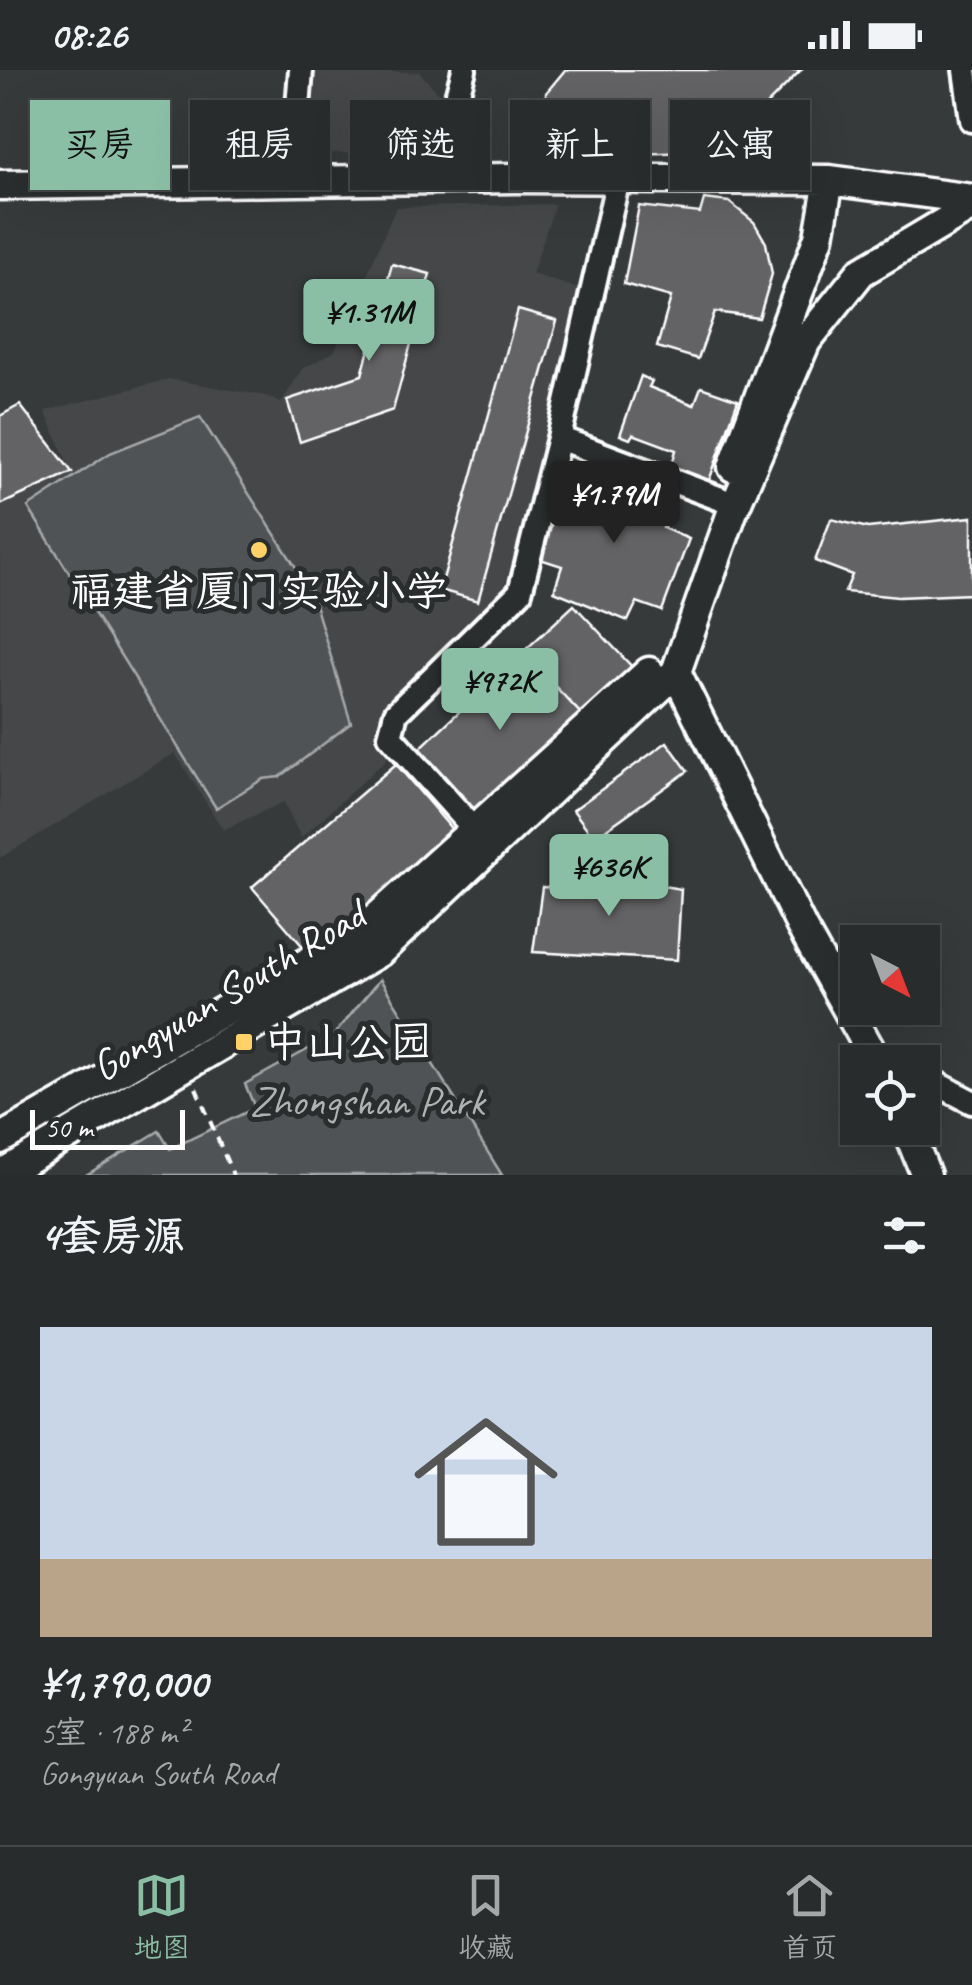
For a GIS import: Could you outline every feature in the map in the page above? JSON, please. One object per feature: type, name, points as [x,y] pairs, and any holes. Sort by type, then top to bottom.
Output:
[{"type":"street","points":[[298,100],[300,70]]},
{"type":"street","points":[[456,100],[464,70]]},
{"type":"street","points":[[965,70],[972,120]]},
{"type":"street","points":[[650,178],[828,180],[972,202]]},
{"type":"street","name":"Gongyuan South Road","points":[[0,1139],[361,932],[659,663],[819,237],[828,180]]},
{"type":"street","points":[[0,185],[190,182]]},
{"type":"street","points":[[474,828],[390,736],[396,713],[520,592],[615,190]]},
{"type":"street","name":"Gongyuan South Road","points":[[0,1175],[378,952],[676,672],[732,513],[806,341],[861,272],[972,202]]},
{"type":"street","points":[[559,438],[721,499]]},
{"type":"street","points":[[676,672],[802,928],[868,1045]]},
{"type":"street","points":[[940,1085],[972,1102]]},
{"type":"street","points":[[914,1145],[926,1175]]},
{"type":"path","points":[[188,1064],[233,1175]]},
{"type":"shaded area","points":[[314,72],[419,72],[443,98],[350,100],[350,153],[330,153],[330,100],[314,100]]},
{"type":"shaded area","name":"福建省厦门实验小学","points":[[555,204],[532,274],[601,296],[494,617],[409,715],[386,760],[301,838],[284,802],[223,830],[175,753],[0,858],[0,505],[72,472],[45,411],[169,379],[266,396],[281,403],[302,369],[334,352],[396,207]]},
{"type":"green space","points":[[200,417],[311,591],[351,723],[280,777],[263,779],[216,808],[28,507],[110,453]]},
{"type":"green space","name":"Zhongshan Park","points":[[380,979],[502,1175],[86,1175],[159,1131],[170,1149],[255,1108],[245,1084],[334,1035]]},
{"type":"building","points":[[565,70],[801,70],[771,100],[670,100],[670,153],[650,153],[650,100],[546,100],[546,93]]},
{"type":"building","points":[[704,199],[729,202],[754,222],[766,243],[772,274],[759,318],[715,312],[698,359],[657,347],[671,297],[624,284],[639,206],[700,213]]},
{"type":"building","points":[[392,264],[430,274],[393,410],[300,442],[287,400],[362,375]]},
{"type":"building","points":[[518,310],[557,321],[478,601],[440,590]]},
{"type":"building","points":[[641,376],[652,381],[649,387],[694,405],[701,387],[738,400],[709,481],[671,468],[676,450],[633,434],[630,439],[620,435]]},
{"type":"building","points":[[20,405],[72,472],[0,505],[0,416]]},
{"type":"building","points":[[591,469],[674,499],[663,528],[689,539],[662,611],[637,602],[628,621],[554,591],[562,566],[540,559],[561,486],[582,495]]},
{"type":"building","points":[[972,517],[972,594],[898,597],[845,592],[852,575],[815,561],[831,519],[868,528]]},
{"type":"building","points":[[574,605],[634,669],[583,716],[523,652]]},
{"type":"building","points":[[523,652],[583,716],[478,814],[418,750]]},
{"type":"building","points":[[667,742],[688,771],[594,838],[573,810]]},
{"type":"building","points":[[396,764],[455,833],[311,956],[252,887]]},
{"type":"building","points":[[567,870],[681,889],[677,960],[533,952],[542,887],[566,888]]},
{"type":"place","name":"福建省厦门实验小学","points":[[259,550]]},
{"type":"place","name":"中山公园","points":[[244,1042]]}]
